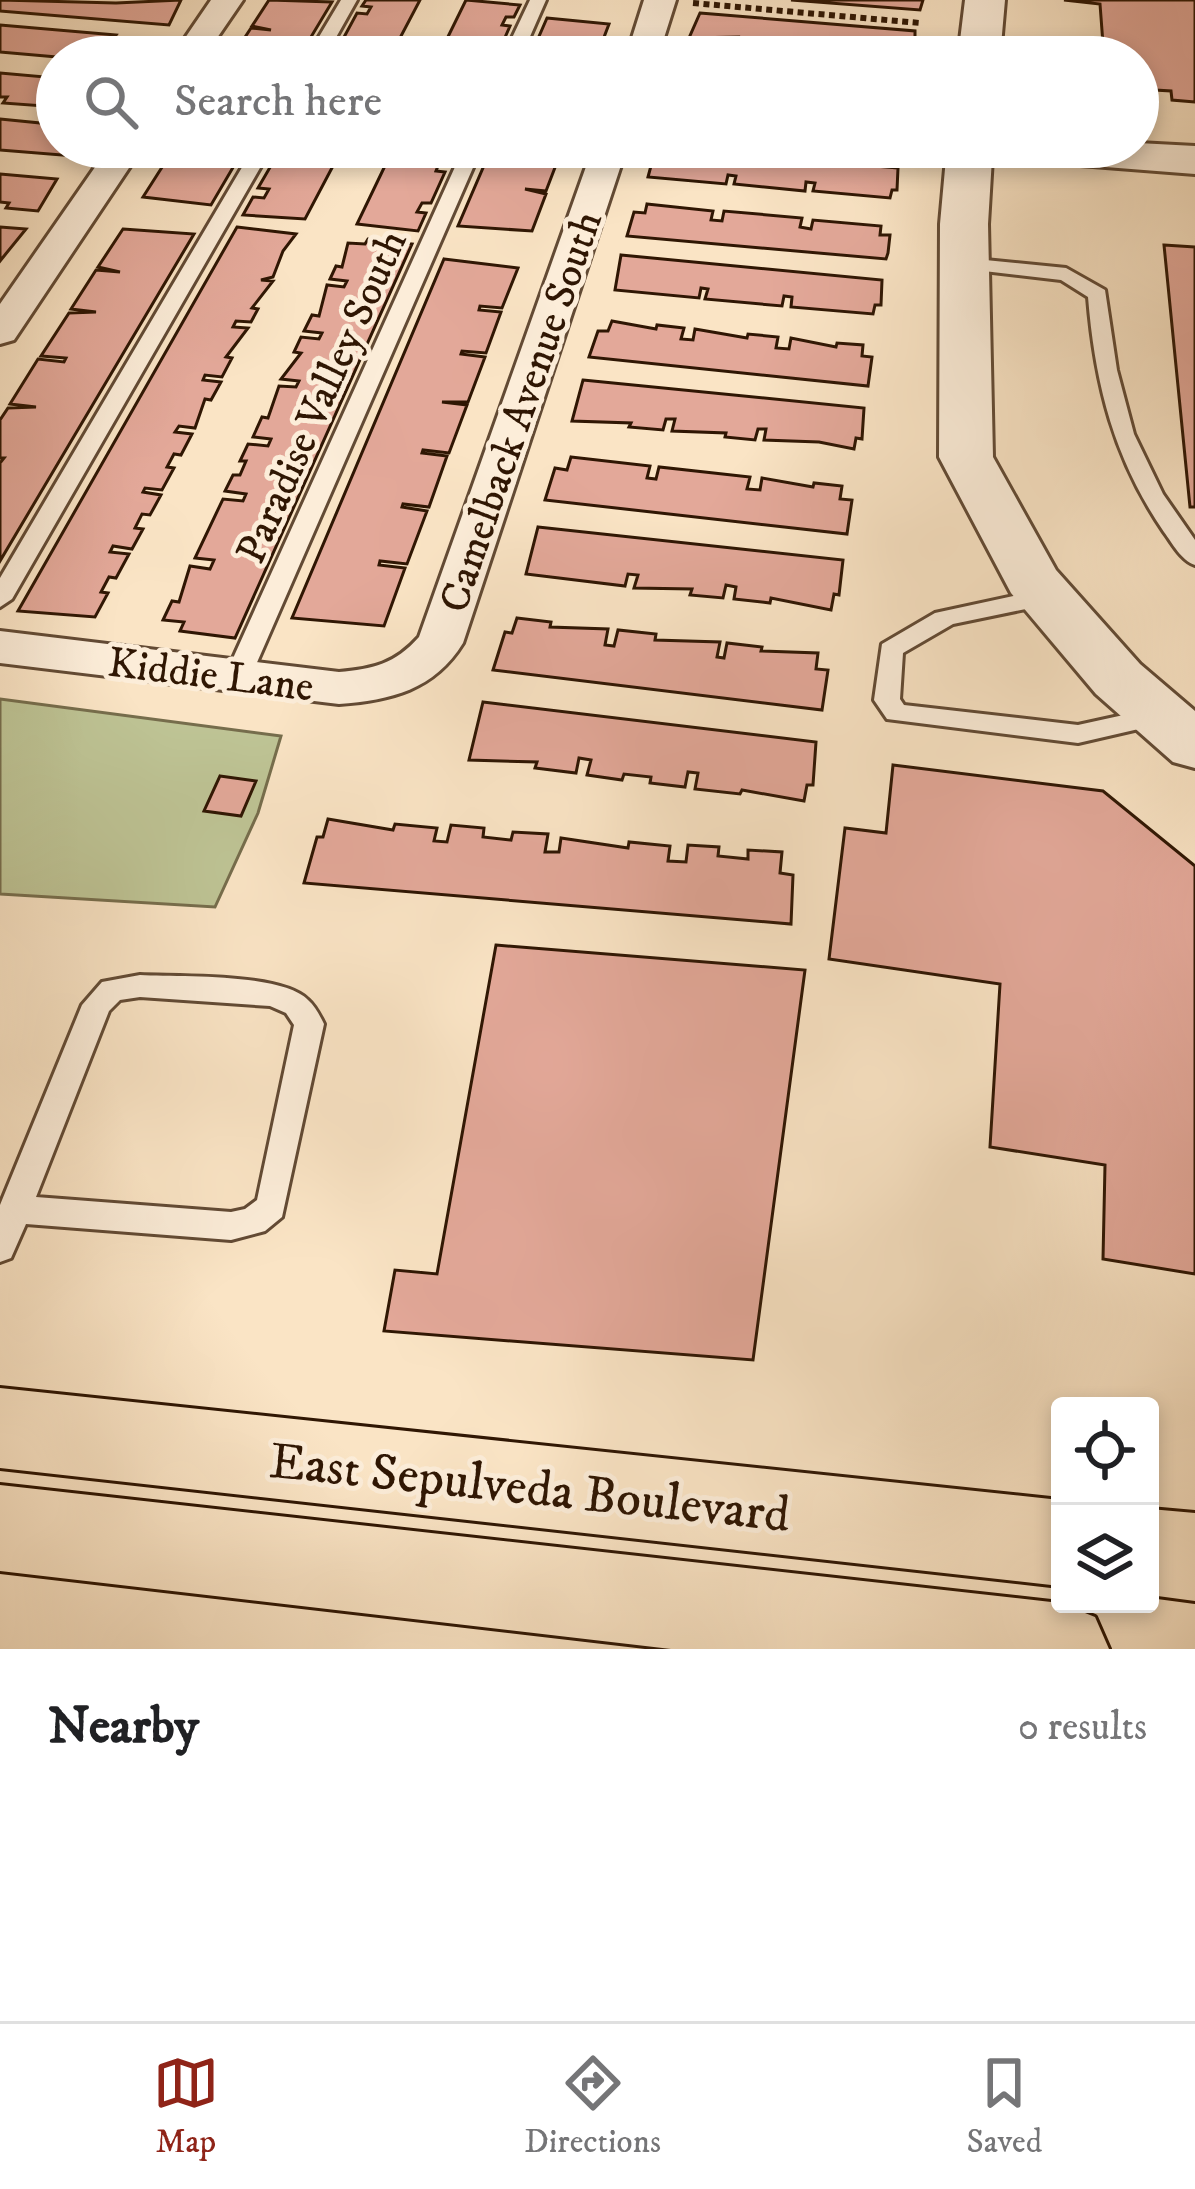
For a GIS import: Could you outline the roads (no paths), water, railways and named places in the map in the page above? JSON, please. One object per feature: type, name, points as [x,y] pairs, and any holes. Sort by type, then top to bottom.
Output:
[{"type":"main road","name":"East Sepulveda Boulevard","points":[[0,1428],[1051,1542]]},
{"type":"main road","points":[[0,1528],[740,1631],[1064,1649]]},
{"type":"main road","points":[[1159,1553],[1195,1557]]},
{"type":"street","points":[[202,36],[227,0]]},
{"type":"street","points":[[981,36],[985,0]]},
{"type":"street","points":[[654,36],[675,1]]},
{"type":"street","points":[[1159,158],[1195,160]]},
{"type":"street","points":[[0,332],[112,168]]},
{"type":"street","name":"Camelback Avenue South","points":[[418,670],[440,643],[603,168]]},
{"type":"street","points":[[969,168],[966,457],[1032,580],[1118,679],[1178,731]]},
{"type":"street","name":"Kiddie Lane","points":[[0,647],[338,688],[387,684],[418,670]]},
{"type":"lane","points":[[328,36],[349,0]]},
{"type":"lane","points":[[522,36],[538,0]]},
{"type":"lane","points":[[0,599],[251,168]]},
{"type":"lane","name":"Paradise Valley South","points":[[238,676],[463,168]]},
{"type":"lane","points":[[965,264],[1066,274],[1098,294],[1102,359],[1113,411],[1134,470],[1195,557]]},
{"type":"lane","points":[[1046,596],[973,608],[901,641],[890,650],[887,700],[896,713],[1078,734],[1178,731]]},
{"type":"lane","points":[[0,1248],[14,1209],[97,1006],[112,990],[140,986],[273,995],[296,1005],[309,1024],[271,1207],[254,1221],[231,1226],[14,1209]]}]
